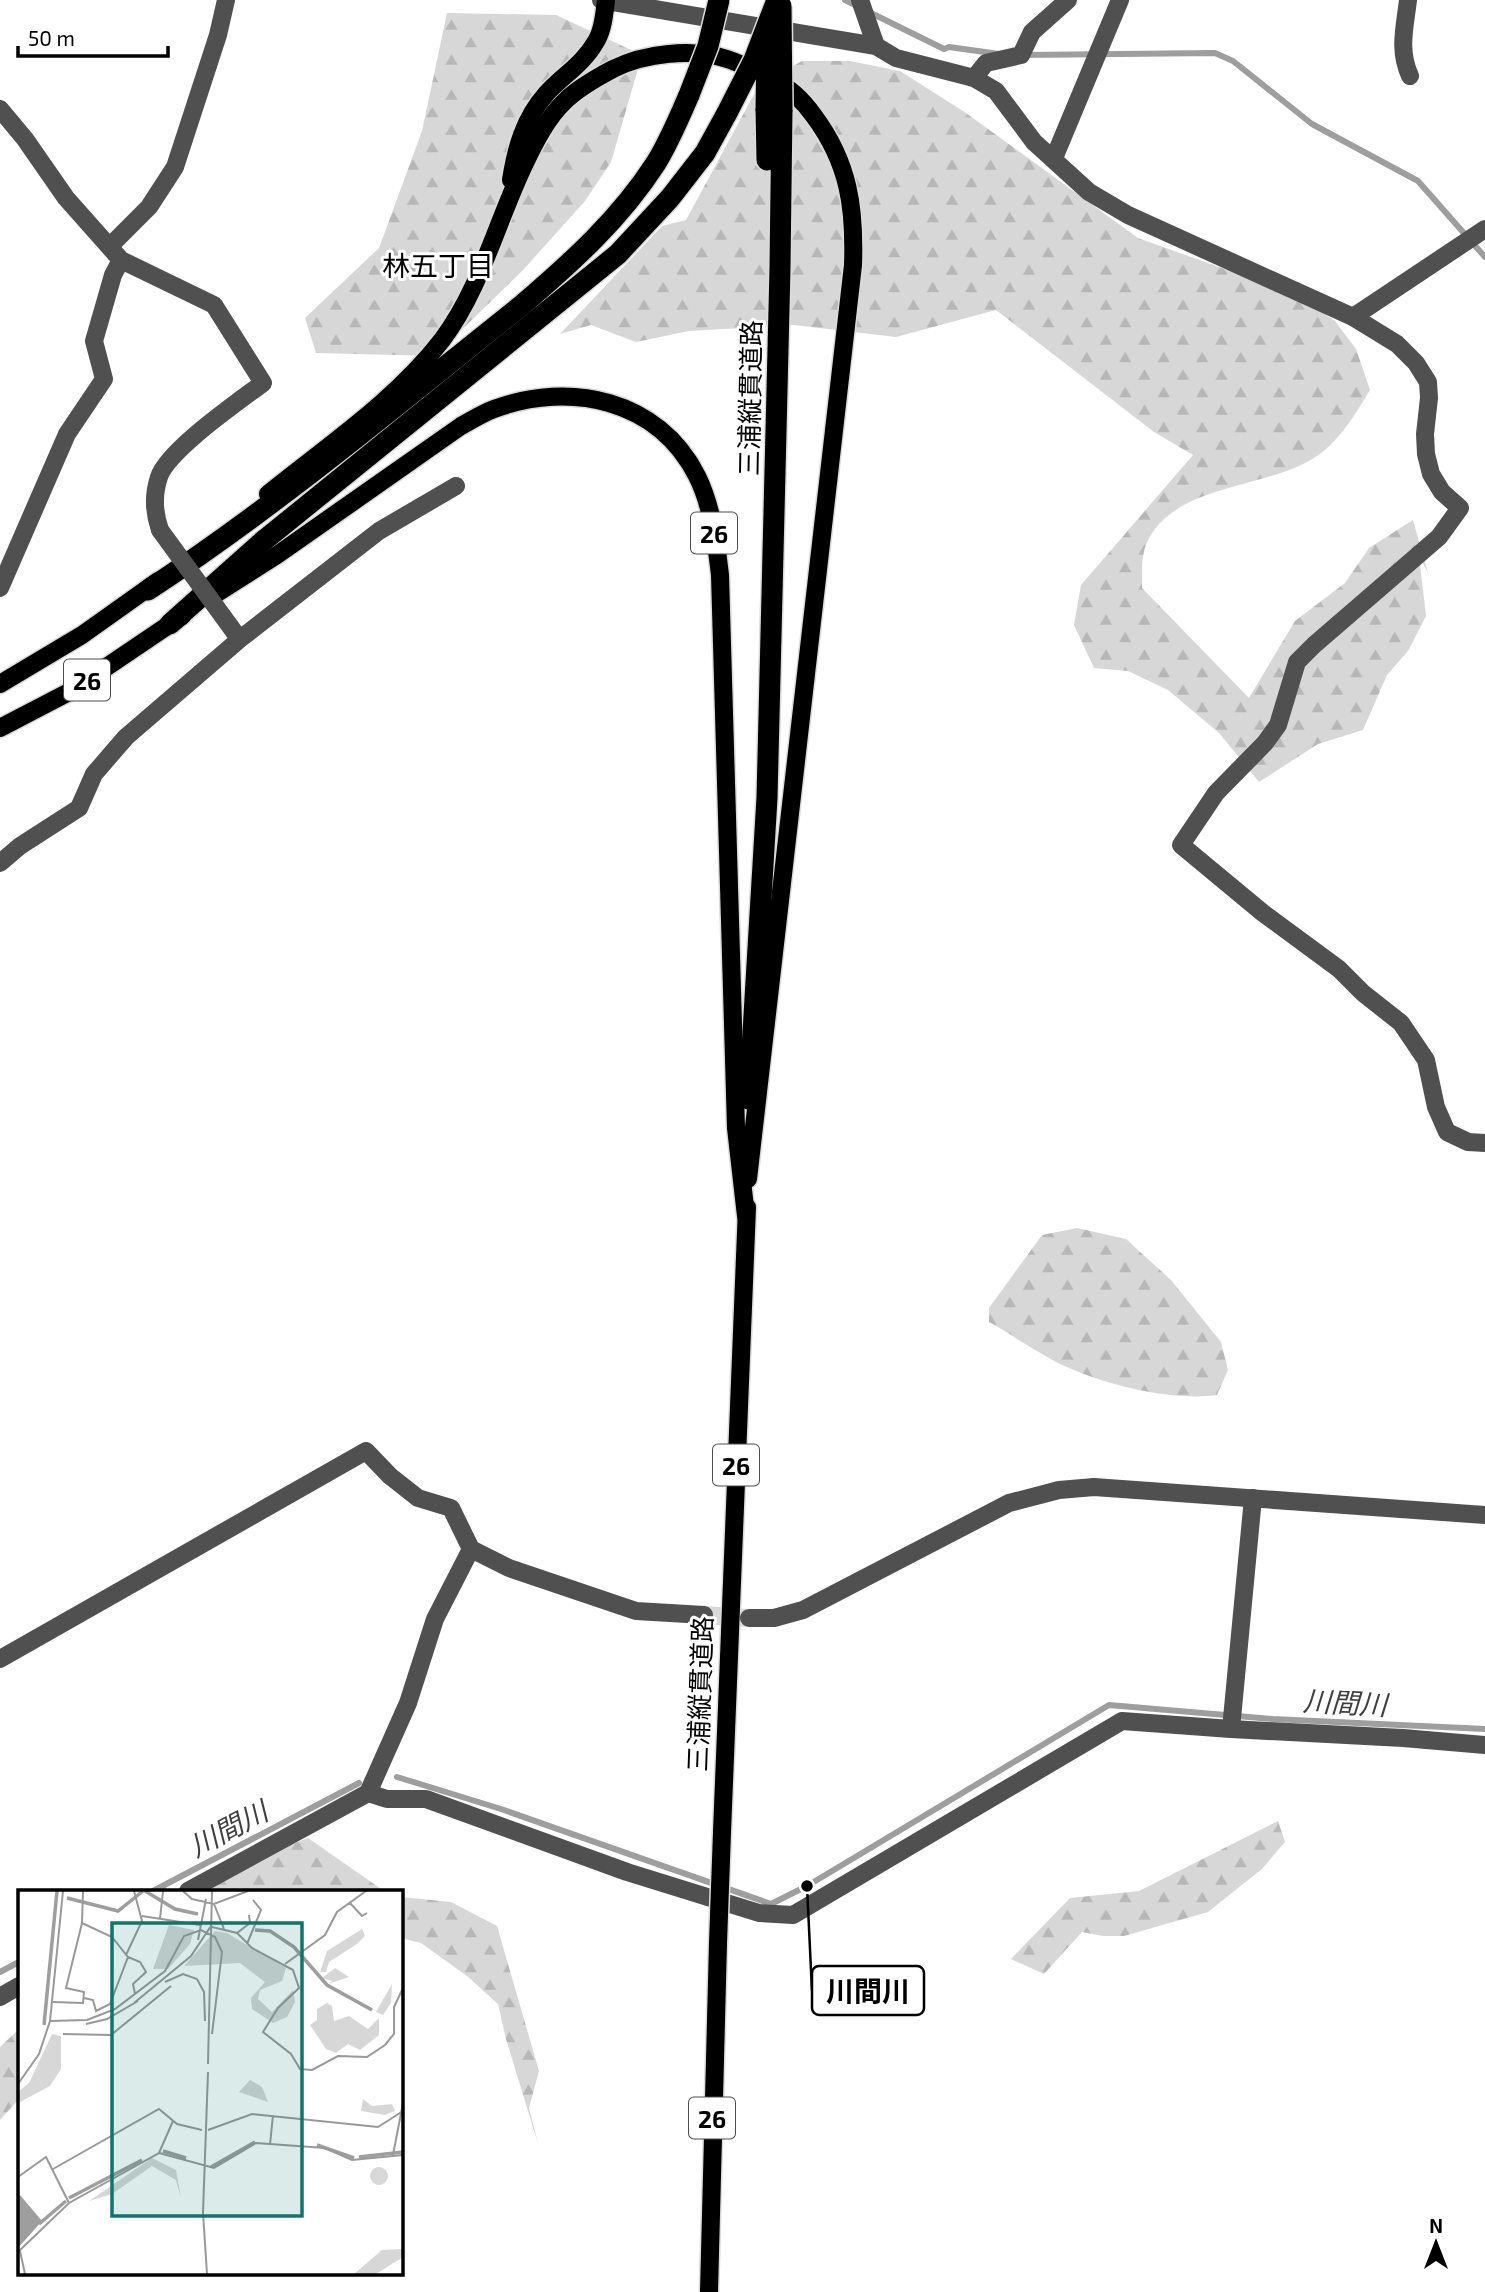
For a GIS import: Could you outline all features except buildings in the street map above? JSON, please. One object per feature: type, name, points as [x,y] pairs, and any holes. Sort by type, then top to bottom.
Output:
[{"type":"highway","name":"26","points":[[148,590],[208,551],[256,515],[512,313],[556,276],[610,224],[656,162],[689,95],[708,46],[719,0]]},
{"type":"highway","name":"三浦縦貫道路","points":[[749,1098],[748,973],[760,797],[780,282],[767,0]]},
{"type":"highway","name":"26","points":[[170,624],[262,542],[618,254],[670,198],[705,153],[754,60],[779,0]]},
{"type":"highway","name":"三浦縦貫道路","points":[[774,110],[779,0]]},
{"type":"main road","points":[[509,197],[516,150],[530,117],[545,95],[583,59],[595,43],[601,30],[606,1]]},
{"type":"main road","points":[[148,590],[383,401],[415,371],[442,340],[463,307],[480,271],[509,197],[535,142],[564,102],[581,88],[628,62],[693,53],[737,63],[781,84],[806,105],[840,159],[855,226],[853,265],[748,1179]]},
{"type":"main road","name":"26","points":[[0,728],[71,691],[277,555],[461,426],[492,410],[520,401],[572,395],[619,404],[645,417],[663,431],[696,475],[708,505],[720,575],[736,1128],[746,1216]]},
{"type":"main road","name":"26","points":[[0,684],[82,635],[148,590]]},
{"type":"main road","name":"三浦縦貫道路","points":[[709,2292],[718,1943],[749,1098]]},
{"type":"street","points":[[0,588],[67,434],[104,379],[94,341],[113,275],[116,253],[175,167],[218,35],[226,0]]},
{"type":"street","points":[[601,0],[677,6],[876,46],[896,58],[974,78],[996,91],[1034,142],[1089,192],[1128,215],[1353,317],[1397,344],[1416,363],[1428,382],[1425,434],[1426,454],[1432,474],[1442,492],[1460,508],[1439,537],[1297,662],[1278,725],[1265,743],[1216,793],[1181,845],[1263,913],[1339,969],[1363,993],[1401,1023],[1426,1060],[1436,1107],[1447,1132],[1468,1142],[1485,1143]]},
{"type":"street","points":[[860,0],[876,46]]},
{"type":"street","points":[[974,78],[986,63],[1021,55],[1032,32],[1068,0]]},
{"type":"street","points":[[1054,158],[1120,0]]},
{"type":"street","points":[[1408,0],[1402,42],[1404,63],[1410,76]]},
{"type":"street","points":[[0,109],[25,139],[66,198],[116,253],[214,305],[263,383],[206,426],[166,465],[159,476],[155,495],[155,517],[160,530],[238,636]]},
{"type":"street","points":[[1353,317],[1485,229]]},
{"type":"street","points":[[0,863],[20,846],[79,808],[94,774],[126,737],[238,636],[379,531],[456,486]]},
{"type":"street","points":[[0,1659],[366,1451],[390,1476],[418,1497],[451,1507],[471,1549],[509,1568],[636,1611],[704,1615]]},
{"type":"street","points":[[749,1618],[774,1618],[803,1611],[1009,1503],[1059,1490],[1094,1488],[1254,1497],[1485,1515]]},
{"type":"street","points":[[1231,1726],[1254,1497]]},
{"type":"street","points":[[190,1890],[368,1793],[408,1703],[435,1619],[471,1549]]},
{"type":"street","points":[[368,1793],[387,1799],[426,1799],[627,1872],[759,1913],[793,1914],[1122,1721],[1231,1726],[1485,1745]]},
{"type":"street","points":[[0,1997],[18,1987]]},
{"type":"green space","points":[[447,13],[556,15],[642,55],[611,162],[585,201],[523,270],[435,356],[316,353],[305,318],[379,248],[422,131]]},
{"type":"green space","points":[[802,61],[850,61],[900,71],[966,113],[1138,238],[1244,276],[1310,304],[1335,321],[1356,349],[1370,390],[1350,421],[1326,449],[1307,462],[1287,471],[1217,491],[1174,511],[1158,526],[1146,545],[1142,588],[1249,698],[1295,621],[1345,583],[1369,548],[1413,520],[1428,573],[1419,556],[1426,616],[1408,651],[1387,675],[1363,730],[1318,744],[1259,782],[1219,733],[1168,690],[1128,671],[1094,668],[1074,625],[1081,585],[1193,455],[1154,432],[996,310],[896,337],[794,325],[689,331],[636,342],[591,325],[560,334],[662,226],[686,220],[759,85]]},
{"type":"green space","points":[[1077,1228],[1126,1239],[1171,1280],[1221,1342],[1228,1370],[1217,1395],[1164,1394],[1107,1382],[1063,1365],[989,1322],[989,1308],[1042,1235]]},
{"type":"green space","points":[[1278,1821],[1285,1842],[1262,1869],[1208,1912],[1124,1936],[1082,1932],[1044,1974],[1011,1959],[1070,1898],[1139,1891]]},
{"type":"green space","points":[[308,1838],[383,1890],[206,1890],[246,1862]]},
{"type":"green space","points":[[402,1897],[451,1902],[497,1926],[539,2071],[529,2108],[539,2147],[498,2004],[467,1976],[421,1943],[402,1938]]},
{"type":"green space","points":[[18,2030],[18,2100],[0,2120],[0,2047]]},
{"type":"waterway","points":[[845,0],[859,7]]},
{"type":"waterway","points":[[869,12],[944,49],[949,47],[999,54]]},
{"type":"waterway","points":[[1024,55],[1215,53],[1233,61],[1312,124],[1418,181],[1485,257]]},
{"type":"waterway","name":"川間川","points":[[397,1777],[501,1809],[771,1904],[807,1886],[1109,1705],[1273,1719],[1485,1729]]},
{"type":"waterway","name":"川間川","points":[[155,1890],[359,1783]]},
{"type":"waterway","name":"川間川","points":[[0,1972],[18,1963]]},
{"type":"tunnel","points":[[704,1615],[746,1618]]},
{"type":"place","name":"川間川","points":[[807,1886]]},
{"type":"district","name":"林五丁目","points":[[438,265]]}]
